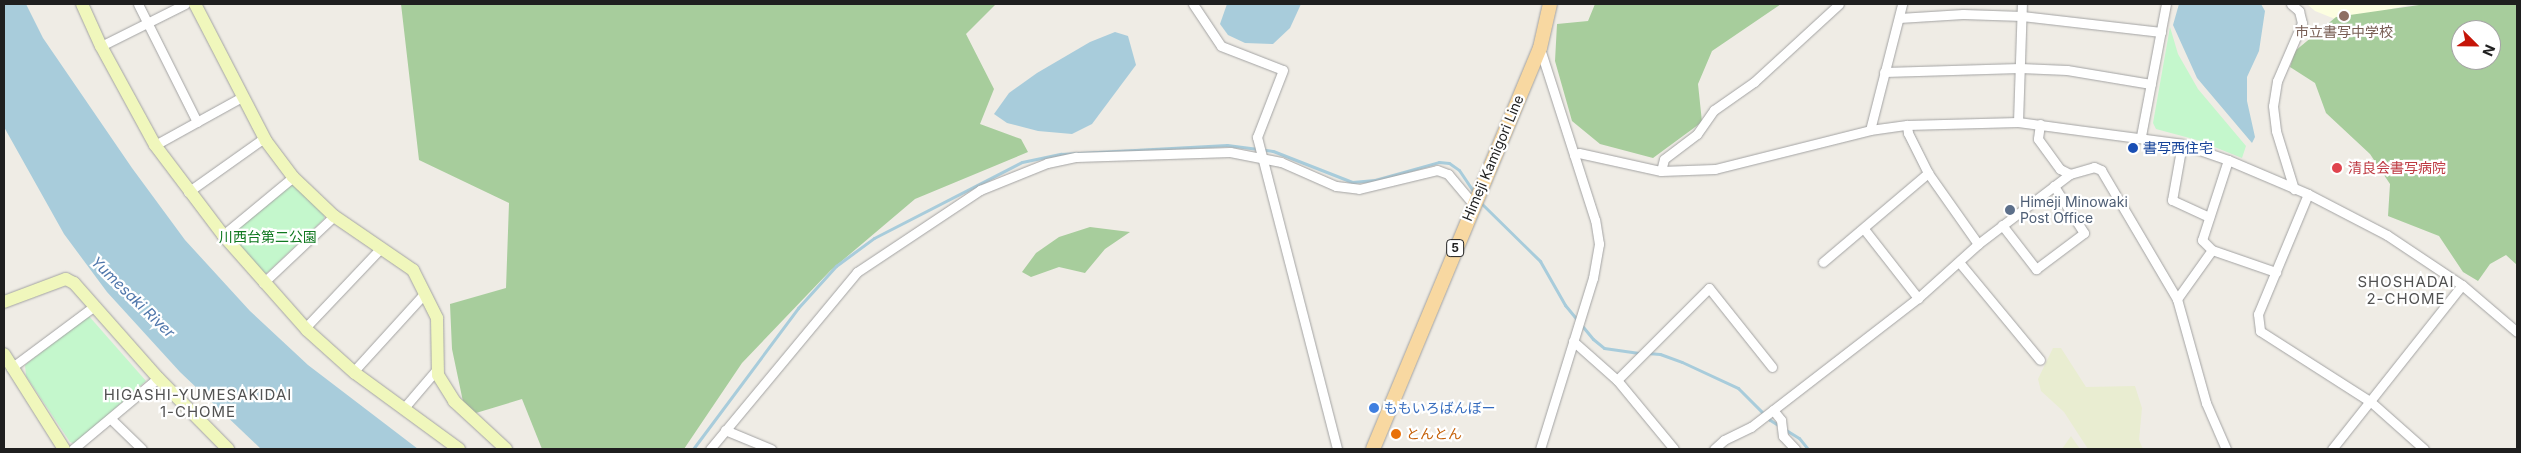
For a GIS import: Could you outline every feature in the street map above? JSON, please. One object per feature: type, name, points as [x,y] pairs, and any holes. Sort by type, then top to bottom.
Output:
[{"type":"main road","name":"Himeji Kamigori Line","points":[[1373,449],[1473,204],[1540,48],[1550,4]]},
{"type":"street","points":[[82,4],[101,46],[155,145],[188,192],[263,283],[305,328],[353,372],[459,449]]},
{"type":"street","points":[[138,4],[197,122]]},
{"type":"street","points":[[101,46],[185,4]]},
{"type":"street","points":[[195,4],[264,138],[294,177],[334,216],[379,250],[398,257],[413,270],[437,318],[438,375],[454,401],[506,449]]},
{"type":"street","points":[[1193,4],[1221,46],[1283,70],[1258,137],[1337,449]]},
{"type":"street","points":[[1661,171],[1664,159],[1696,134],[1714,110],[1754,82],[1839,4]]},
{"type":"street","points":[[1870,130],[1902,4]]},
{"type":"street","points":[[2018,122],[2022,4]]},
{"type":"street","points":[[2141,136],[2166,4]]},
{"type":"street","points":[[2292,4],[2299,11],[2302,23],[2277,81],[2274,106],[2276,131],[2294,189]]},
{"type":"street","points":[[1899,18],[1963,14],[2022,16],[2161,32]]},
{"type":"street","points":[[1540,48],[1595,220],[1599,244],[1582,312],[1540,449]]},
{"type":"street","points":[[1884,72],[2020,68],[2067,70],[2151,84]]},
{"type":"street","points":[[155,145],[242,97]]},
{"type":"street","points":[[1574,154],[1579,153],[1661,171],[1715,169],[1870,130],[1907,125],[2018,122],[2141,136],[2182,144],[2228,160],[2308,194],[2387,235],[2462,285],[2517,332]]},
{"type":"street","points":[[2040,124],[2038,139],[2060,169],[2070,174]]},
{"type":"street","points":[[1907,125],[1908,133],[1928,173],[1978,244]]},
{"type":"street","points":[[188,192],[264,138]]},
{"type":"street","points":[[2182,144],[2172,200],[2209,216]]},
{"type":"street","points":[[710,449],[857,272],[980,190],[1047,162],[1076,157],[1230,152],[1281,162],[1336,186],[1359,190],[1437,170],[1448,174],[1473,204]]},
{"type":"street","points":[[2228,160],[2202,240],[2212,250],[2276,272]]},
{"type":"street","points":[[1714,449],[1773,410],[1918,298],[1978,244],[2070,174],[2094,167],[2101,170],[2177,299],[2206,403],[2226,449]]},
{"type":"street","points":[[1823,262],[1864,230],[1928,173]]},
{"type":"street","points":[[223,235],[294,177]]},
{"type":"street","points":[[2002,226],[2036,269],[2084,233],[2054,186]]},
{"type":"street","points":[[2308,194],[2258,314],[2260,332],[2371,402],[2424,449]]},
{"type":"street","points":[[263,283],[334,216]]},
{"type":"street","points":[[1864,230],[1918,298]]},
{"type":"street","points":[[305,328],[379,250]]},
{"type":"street","points":[[2177,299],[2212,250]]},
{"type":"street","points":[[1959,262],[2040,360]]},
{"type":"street","points":[[4,302],[66,279],[74,283],[93,307],[158,378],[228,449]]},
{"type":"street","points":[[2332,449],[2462,285]]},
{"type":"street","points":[[1617,380],[1709,288],[1772,367]]},
{"type":"street","points":[[353,372],[425,293]]},
{"type":"street","points":[[11,368],[93,307]]},
{"type":"street","points":[[1573,340],[1617,380],[1674,449]]},
{"type":"street","points":[[4,354],[11,368],[64,449]]},
{"type":"street","points":[[403,409],[438,368]]},
{"type":"street","points":[[73,449],[158,378]]},
{"type":"street","points":[[1773,410],[1781,420],[1783,436],[1794,449]]},
{"type":"street","points":[[111,419],[142,449]]},
{"type":"street","points":[[725,430],[771,449]]},
{"type":"shaded area","name":"市立書写中学校","points":[[2307,4],[2412,4],[2340,21],[2315,11]]},
{"type":"shaded area","points":[[2053,348],[2061,348],[2086,387],[2135,386],[2142,408],[2139,440],[2143,449],[2088,449],[2064,412],[2041,391],[2038,379]]},
{"type":"shaded area","points":[[2071,436],[2080,449],[2062,449]]},
{"type":"green space","points":[[401,4],[996,4],[966,34],[994,89],[980,124],[1021,139],[1028,152],[915,199],[830,271],[742,363],[684,449],[542,449],[522,399],[466,416],[452,349],[450,304],[506,288],[509,203],[419,160]]},
{"type":"green space","points":[[1595,4],[1781,4],[1712,51],[1698,84],[1702,122],[1653,158],[1600,144],[1572,121],[1555,61],[1557,24],[1588,21]]},
{"type":"green space","points":[[2426,4],[2517,4],[2517,265],[2506,255],[2490,264],[2478,281],[2463,272],[2439,236],[2388,216],[2390,184],[2370,154],[2326,113],[2315,83],[2290,67],[2295,51],[2336,17]]},
{"type":"green space","points":[[2170,27],[2178,54],[2198,89],[2246,146],[2242,158],[2197,140],[2156,129],[2153,123]]},
{"type":"green space","name":"川西台第二公園","points":[[290,185],[296,185],[324,213],[324,219],[267,273],[261,273],[232,239],[234,232]]},
{"type":"green space","points":[[1090,227],[1130,232],[1105,249],[1085,273],[1059,267],[1031,277],[1022,272],[1036,253],[1059,237]]},
{"type":"green space","points":[[88,315],[146,381],[75,444],[70,442],[26,376],[25,365]]},
{"type":"water","name":"Yumesaki River","points":[[4,4],[26,4],[43,38],[132,168],[185,240],[250,311],[308,365],[418,449],[261,449],[180,372],[107,292],[64,234],[4,127]]},
{"type":"water","points":[[1227,4],[1301,4],[1290,28],[1273,44],[1245,43],[1228,35],[1220,24]]},
{"type":"water","points":[[2179,4],[2261,4],[2265,11],[2259,51],[2247,77],[2247,101],[2255,137],[2252,143],[2197,78],[2173,25]]},
{"type":"water","points":[[1115,32],[1128,36],[1136,65],[1092,124],[1072,134],[1038,131],[1007,123],[994,114],[1009,93],[1037,73],[1090,42]]},
{"type":"waterway","points":[[693,449],[798,308],[836,266],[874,238],[1022,162],[1061,154],[1227,145],[1273,151],[1352,182],[1375,180],[1439,162],[1449,163],[1459,170],[1475,194]]},
{"type":"waterway","points":[[1481,203],[1540,261],[1565,305],[1593,339],[1604,348],[1641,353]]},
{"type":"waterway","points":[[1647,353],[1660,354],[1682,362],[1738,388],[1770,420],[1799,438],[1808,449]]},
{"type":"place","name":"市立書写中学校","points":[[2344,16]]},
{"type":"place","name":"書写西住宅","points":[[2133,148]]},
{"type":"place","name":"清良会書写病院","points":[[2337,168]]},
{"type":"place","name":"Himeji Minowaki Post Office","points":[[2010,210]]},
{"type":"place","name":"ももいろばんぼー","points":[[1374,408]]},
{"type":"place","name":"とんとん","points":[[1396,434]]},
{"type":"district","name":"SHOSHADAI 2-CHOME","points":[[2406,290]]},
{"type":"district","name":"HIGASHI-YUMESAKIDAI 1-CHOME","points":[[198,402]]}]
